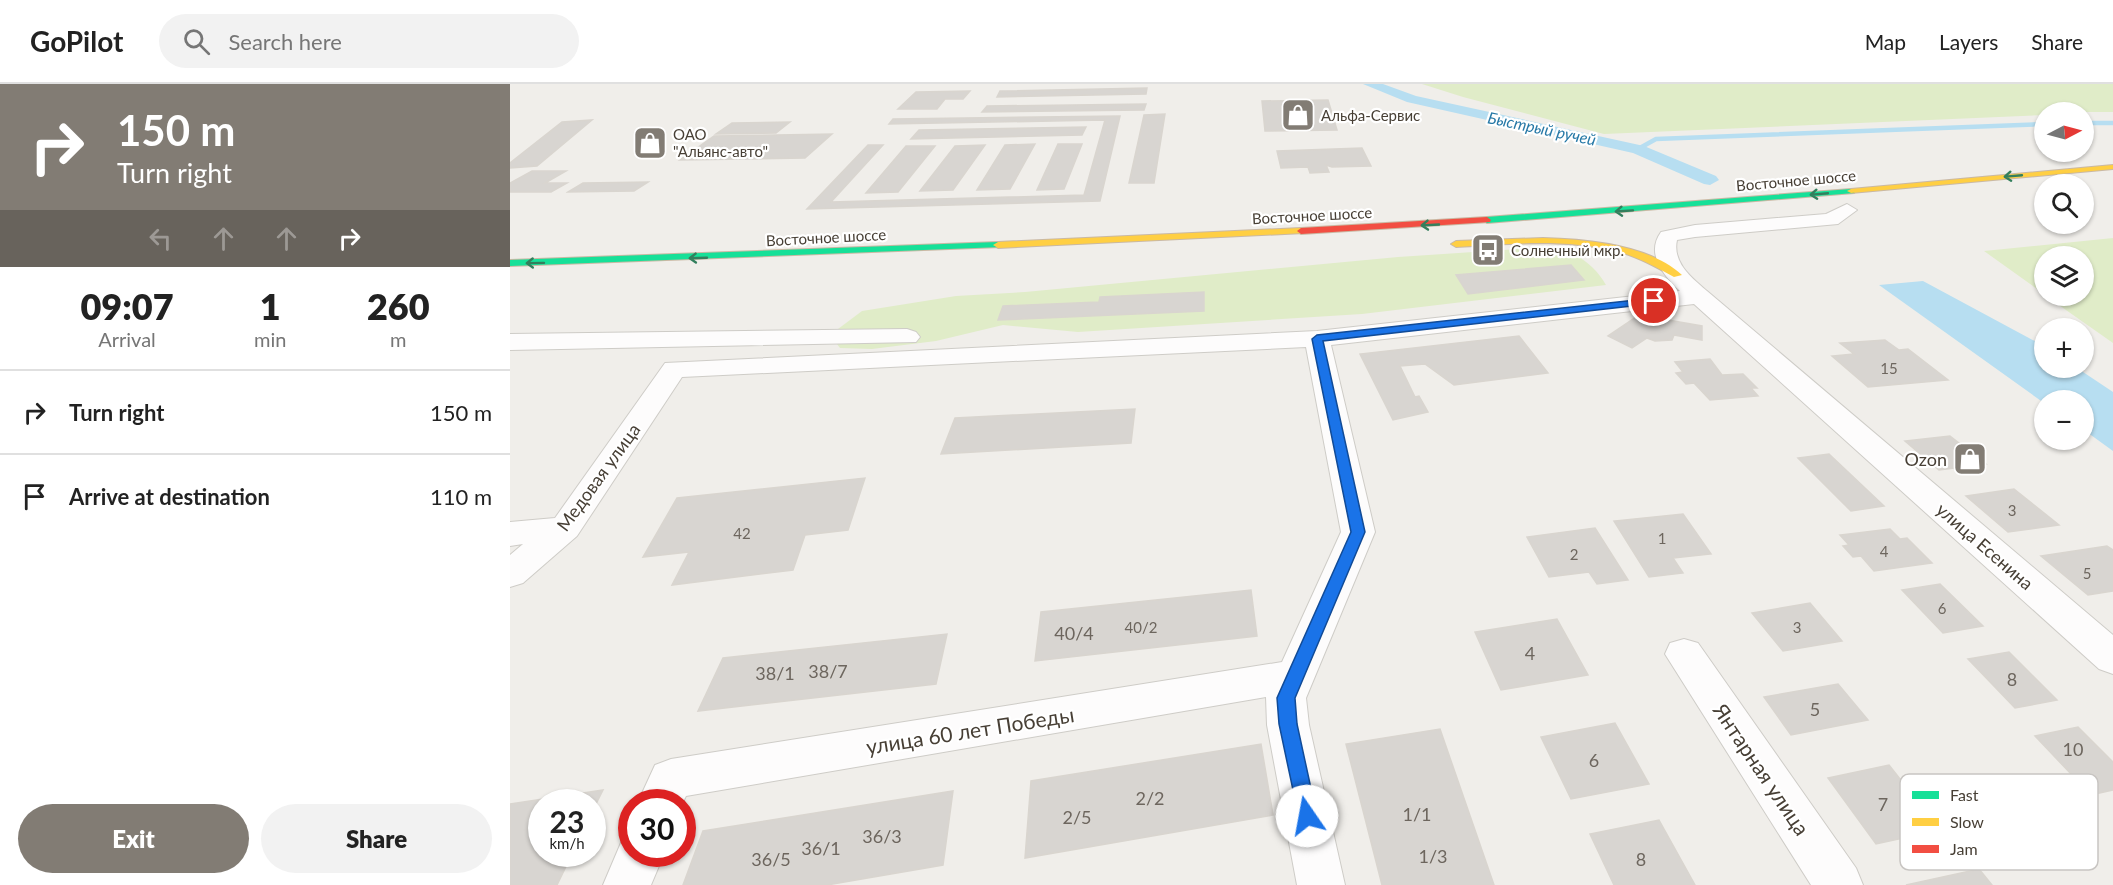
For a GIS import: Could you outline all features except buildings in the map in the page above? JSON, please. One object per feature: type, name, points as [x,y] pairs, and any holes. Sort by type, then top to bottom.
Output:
[{"type":"highway","name":"Восточное шоссе","points":[[510,263],[757,256],[1418,226],[1735,202],[2113,167]]},
{"type":"highway","name":"Восточное шоссе","points":[[1659,223],[1853,209]]},
{"type":"highway","points":[[1589,229],[1446,242],[1551,240],[1607,244],[1657,260],[1677,275]]},
{"type":"street","points":[[1677,275],[1665,258],[1664,246],[1668,236],[1695,231],[1832,220],[1853,209]]},
{"type":"street","name":"улица Есенина","points":[[1677,275],[2113,658]]},
{"type":"street","points":[[510,342],[914,337],[965,355],[1317,339],[1699,296]]},
{"type":"street","points":[[1317,339],[1358,532],[1286,698],[1288,724],[1321,885]]},
{"type":"street","name":"Медовая улица","points":[[510,574],[565,528],[674,369],[965,355]]},
{"type":"street","points":[[510,534],[565,528]]},
{"type":"street","name":"Янтарная улица","points":[[1684,654],[1839,885]]},
{"type":"street","name":"улица 60 лет Победы","points":[[667,789],[671,779],[1294,676]]},
{"type":"street","points":[[627,885],[635,867]]},
{"type":"green space","points":[[1422,84],[2113,84],[2113,112],[2094,112],[2094,102],[2034,102],[2034,115],[1604,134]]},
{"type":"green space","points":[[2113,238],[2113,343],[2094,330],[2094,318],[2077,318],[2060,306],[2094,306],[2094,246],[2034,246],[2034,287],[1984,251]]},
{"type":"green space","points":[[1559,248],[1583,259],[1606,285],[1362,314],[1078,332],[1003,325],[936,341],[872,349],[840,348],[830,335],[862,311],[956,296],[1025,292],[1398,257]]},
{"type":"water","points":[[1923,281],[2034,341],[2034,378],[2092,378],[2113,392],[2113,451],[2094,437],[2094,390],[2034,390],[2034,396],[1879,285]]},
{"type":"waterway","name":"Быстрый ручей","points":[[1370,84],[1412,99],[1638,149],[1710,180]]},
{"type":"waterway","points":[[2094,123],[2113,123]]},
{"type":"waterway","points":[[1638,149],[1656,139],[2034,124]]},
{"type":"traffic: fast","points":[[1487,220],[1851,191]]},
{"type":"traffic: fast","points":[[510,263],[998,245]]},
{"type":"traffic: slow","points":[[1851,191],[2113,167]]},
{"type":"traffic: slow","points":[[998,245],[1301,231]]},
{"type":"traffic: slow","points":[[1456,244],[1543,240],[1597,244],[1650,260],[1677,275]]},
{"type":"traffic: jam","points":[[1301,231],[1487,220]]},
{"type":"place","name":"Альфа-Сервис","points":[[1298,115]]},
{"type":"place","name":"ОАО \"Альянс-авто\"","points":[[650,143]]},
{"type":"place","name":"Солнечный мкр.","points":[[1488,250]]},
{"type":"place","name":"Ozon","points":[[1970,459]]},
{"type":"route","points":[[1307,816],[1288,724],[1286,698],[1358,532],[1317,339],[1654,301]]}]
